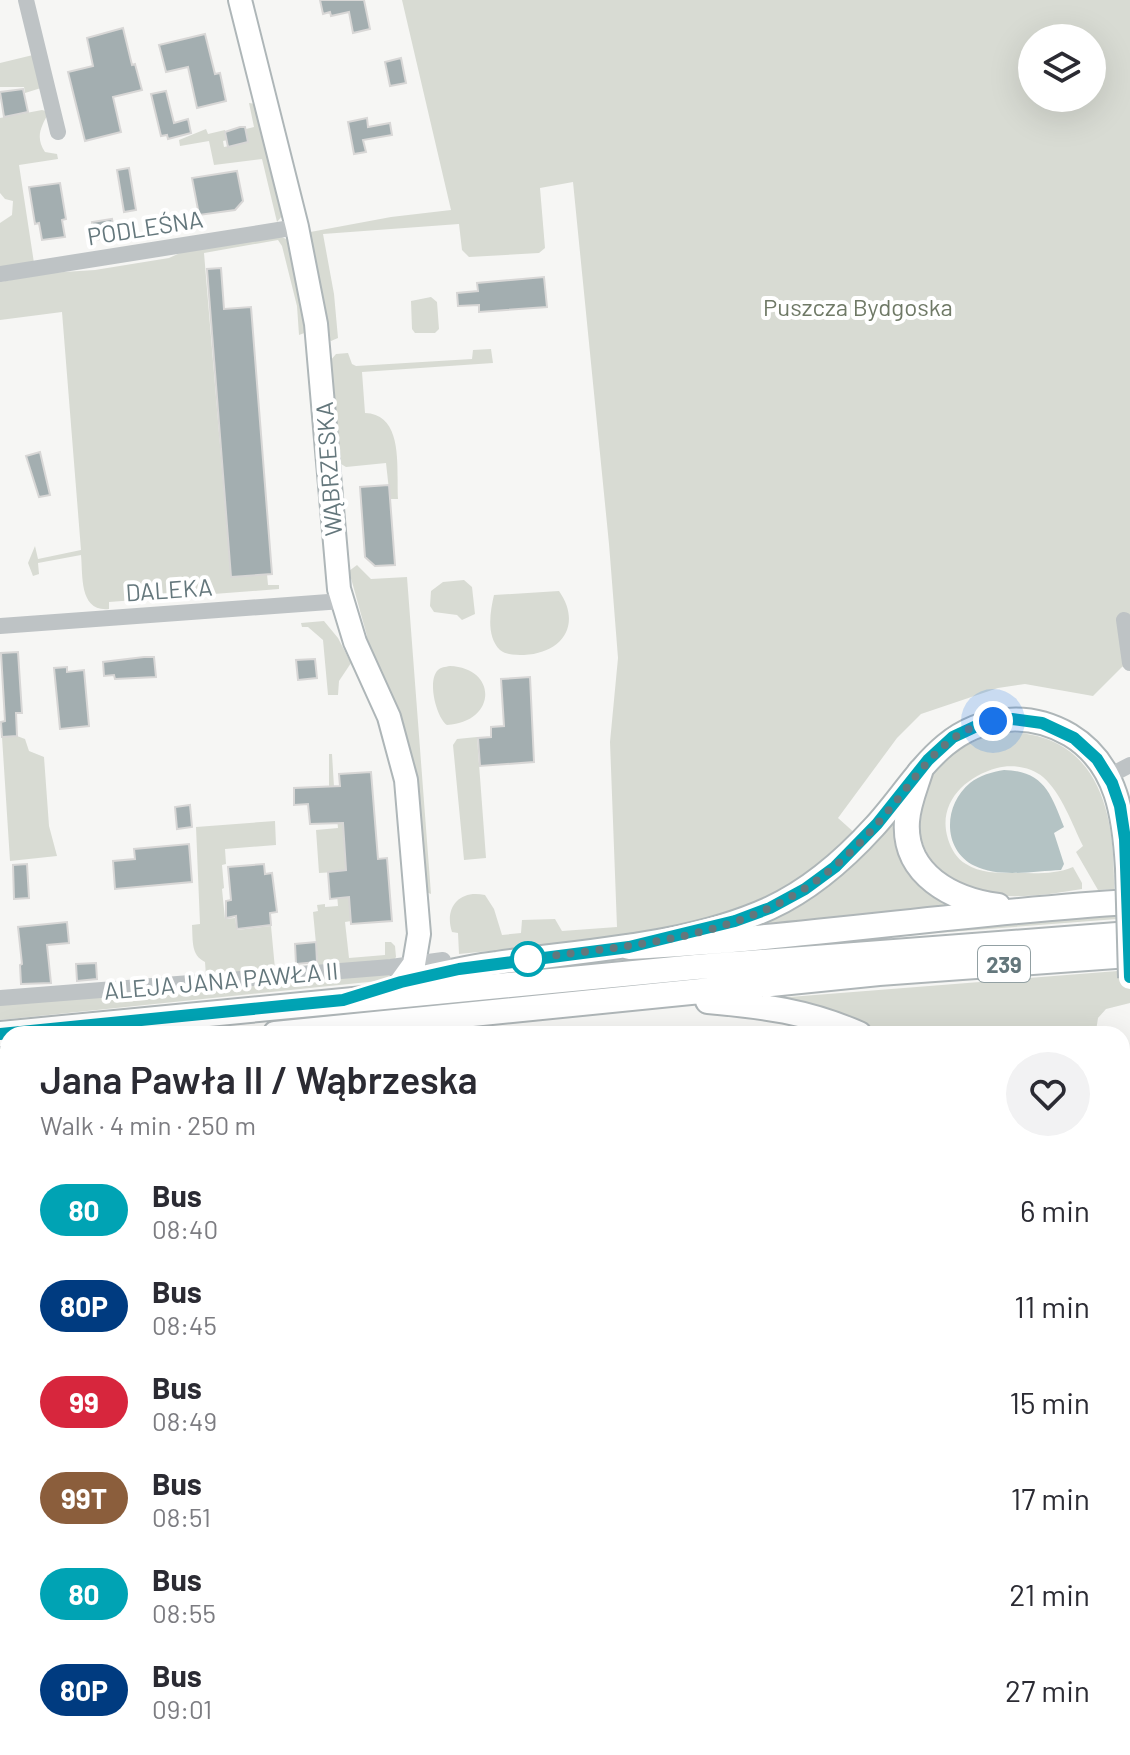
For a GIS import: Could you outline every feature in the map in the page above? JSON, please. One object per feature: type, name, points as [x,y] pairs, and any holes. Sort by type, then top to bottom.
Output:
[{"type":"main road","points":[[920,772],[909,811],[907,833],[914,856],[927,876],[962,899],[1028,910]]},
{"type":"main road","points":[[629,947],[718,942],[1130,902]]},
{"type":"main road","name":"239","points":[[343,1000],[696,967],[1130,934]]},
{"type":"main road","name":"239","points":[[354,1026],[879,973],[1130,955]]},
{"type":"main road","points":[[343,1000],[407,973]]},
{"type":"main road","points":[[641,997],[782,1008],[840,1026]]},
{"type":"main road","name":"ALEJA JANA PAWŁA II","points":[[80,1026],[343,1000]]},
{"type":"street","points":[[26,0],[58,132]]},
{"type":"street","name":"WĄBRZESKA","points":[[240,0],[297,227],[318,342],[334,556],[342,601],[355,642],[389,717],[408,795],[419,934],[407,973]]},
{"type":"street","name":"PODLEŚNA","points":[[0,274],[297,227]]},
{"type":"street","name":"DALEKA","points":[[0,626],[342,601]]},
{"type":"street","points":[[1124,620],[1130,663]]},
{"type":"street","points":[[407,973],[451,965],[629,947],[735,921],[770,908],[805,889],[835,867],[937,750],[964,731],[983,723],[1012,719],[1042,723],[1074,738],[1097,759],[1117,793],[1127,868],[1130,978]]},
{"type":"street","points":[[1109,776],[1130,765]]},
{"type":"street","points":[[419,934],[428,950],[451,965]]},
{"type":"street","name":"ALEJA JANA PAWŁA II","points":[[0,998],[407,973]]},
{"type":"green space","name":"Puszcza Bydgoska","points":[[402,0],[1130,0],[1130,663],[1093,696],[1025,684],[998,688],[921,714],[897,738],[838,818],[857,835],[815,870],[768,900],[697,924],[658,932],[459,954],[458,933],[452,932],[450,915],[456,902],[468,895],[485,895],[494,909],[502,935],[521,933],[522,920],[555,919],[562,931],[617,927],[610,742],[618,658],[609,544],[573,182],[540,188],[545,248],[539,253],[469,257],[462,250],[459,224],[323,234],[338,338],[331,341],[325,336],[305,233],[391,217],[451,210]]},
{"type":"green space","points":[[33,55],[41,88],[25,93],[24,87],[0,87],[0,63]]},
{"type":"green space","points":[[249,103],[256,104],[283,215],[277,222],[262,159],[214,165],[209,141],[180,146],[179,140],[206,129],[208,134],[225,130],[227,140],[223,141],[224,147],[248,142],[246,129],[254,127]]},
{"type":"green space","points":[[42,110],[49,112],[40,142],[45,152],[57,154],[58,159],[19,165],[34,263],[0,268],[0,223],[12,215],[13,201],[5,199],[0,193],[0,118]]},
{"type":"green space","points":[[282,237],[290,241],[307,332],[299,335],[297,306],[278,240],[204,253],[231,577],[267,574],[268,585],[279,585],[279,589],[109,602],[109,609],[92,605],[87,599],[81,555],[38,563],[39,574],[33,576],[28,563],[35,546],[38,559],[81,550],[62,312],[0,320],[0,282],[48,273],[95,270],[169,258],[189,249]]},
{"type":"green space","points":[[431,297],[437,302],[439,329],[435,333],[415,333],[412,329],[411,301]]},
{"type":"green space","points":[[491,349],[493,363],[362,372],[365,413],[378,416],[387,423],[396,446],[398,499],[390,499],[386,463],[346,467],[341,464],[330,361],[336,354],[348,353],[356,366],[472,359],[473,350]]},
{"type":"green space","points":[[357,565],[371,579],[407,577],[431,894],[426,892],[364,638],[367,636],[349,571]]},
{"type":"green space","points":[[464,580],[472,587],[475,614],[462,620],[457,615],[434,612],[430,606],[431,591],[443,582]]},
{"type":"green space","points":[[559,591],[569,615],[565,635],[558,643],[538,653],[524,655],[500,650],[491,631],[494,595]]},
{"type":"green space","points":[[324,621],[338,638],[351,663],[339,681],[338,695],[328,695],[323,640],[308,627],[302,627],[301,623]]},
{"type":"green space","points":[[450,666],[466,669],[477,676],[485,695],[483,706],[475,715],[463,722],[447,725],[436,707],[433,682],[438,670]]},
{"type":"green space","points":[[1004,732],[1036,736],[1061,746],[1081,762],[1095,782],[1105,805],[1111,832],[1114,889],[1098,890],[1076,852],[1083,846],[1050,784],[1033,771],[1015,766],[985,772],[956,794],[946,814],[951,846],[963,862],[989,872],[1044,873],[1073,867],[1082,889],[1001,896],[970,889],[950,880],[932,862],[919,825],[919,805],[925,787],[949,757],[984,737]]},
{"type":"green space","points":[[2,737],[25,739],[29,751],[44,757],[49,826],[57,856],[10,861]]},
{"type":"green space","points":[[477,737],[486,858],[464,860],[453,745],[457,739]]},
{"type":"green space","points":[[329,754],[332,754],[334,787],[340,787],[351,921],[345,922],[349,958],[385,955],[385,942],[395,946],[396,957],[394,960],[334,966],[332,962],[323,966],[298,968],[296,966],[318,965],[313,912],[318,911],[317,905],[338,906],[335,872],[319,873],[316,830],[338,828],[336,808],[329,800]]},
{"type":"green space","points":[[898,809],[929,892],[954,909],[750,928]]},
{"type":"green space","points":[[275,821],[276,845],[225,849],[222,889],[225,919],[235,918],[237,930],[271,926],[275,969],[206,976],[205,962],[195,952],[192,937],[192,925],[200,924],[196,827]]},
{"type":"green space","points":[[1130,912],[1130,918],[478,974],[470,972]]},
{"type":"green space","points":[[1130,970],[1130,1003],[1106,1009],[1098,1018],[1097,1026],[866,1026],[777,998]]},
{"type":"green space","points":[[390,971],[393,976],[378,981],[0,1020],[0,1002]]},
{"type":"shaded area","points":[[1004,770],[1028,775],[1044,786],[1050,795],[1064,827],[1054,833],[1064,864],[1061,870],[1017,873],[985,870],[964,859],[956,849],[950,827],[951,815],[961,792],[978,778]]},
{"type":"building","points":[[320,0],[364,0],[370,29],[353,33],[349,12],[331,16],[330,12],[323,14]]},
{"type":"building","points":[[123,28],[142,90],[113,97],[121,132],[85,141],[68,72],[93,66],[87,38]]},
{"type":"building","points":[[205,34],[215,74],[220,73],[226,101],[197,108],[188,67],[166,72],[159,45]]},
{"type":"building","points":[[401,58],[406,83],[390,86],[385,62]]},
{"type":"building","points":[[23,89],[28,112],[4,117],[0,92]]},
{"type":"building","points":[[166,91],[174,123],[188,119],[191,133],[168,139],[167,135],[161,136],[151,94]]},
{"type":"building","points":[[367,118],[368,127],[390,123],[392,135],[363,140],[366,152],[354,154],[348,122]]},
{"type":"building","points":[[245,127],[248,142],[228,147],[225,132]]},
{"type":"building","points":[[129,168],[136,210],[124,212],[117,170]]},
{"type":"building","points":[[237,171],[243,201],[235,210],[199,215],[192,178]]},
{"type":"building","points":[[60,183],[66,219],[62,220],[65,237],[42,240],[39,223],[35,224],[29,187]]},
{"type":"building","points":[[112,219],[115,236],[95,240],[92,222]]},
{"type":"building","points":[[221,268],[224,309],[251,307],[272,574],[231,577],[207,269]]},
{"type":"building","points":[[544,277],[547,307],[479,312],[479,305],[458,306],[457,293],[478,291],[477,283]]},
{"type":"building","points":[[40,452],[50,495],[39,497],[26,456]]},
{"type":"building","points":[[389,485],[395,565],[375,566],[365,557],[360,487]]},
{"type":"building","points":[[18,652],[22,713],[16,713],[17,736],[2,737],[1,722],[5,721],[1,653]]},
{"type":"building","points":[[154,657],[156,677],[115,679],[114,675],[104,676],[103,662]]},
{"type":"building","points":[[315,659],[317,678],[298,680],[296,660]]},
{"type":"building","points":[[67,667],[67,672],[84,670],[89,726],[60,729],[54,668]]},
{"type":"building","points":[[530,677],[534,762],[480,766],[478,738],[491,737],[491,727],[504,726],[501,679]]},
{"type":"building","points":[[371,772],[378,859],[387,858],[392,921],[351,924],[349,897],[330,899],[328,872],[346,870],[343,823],[310,824],[308,804],[294,805],[294,788],[340,786],[339,774]]},
{"type":"building","points":[[190,805],[192,827],[177,829],[175,807]]},
{"type":"building","points":[[189,844],[192,882],[115,889],[113,861],[135,859],[134,849]]},
{"type":"building","points":[[27,864],[29,898],[14,899],[13,865]]},
{"type":"building","points":[[264,864],[265,874],[272,873],[277,912],[270,913],[271,925],[237,929],[236,916],[226,918],[226,901],[231,900],[228,867]]},
{"type":"building","points":[[67,922],[69,943],[47,945],[51,983],[21,984],[18,927]]},
{"type":"building","points":[[316,942],[317,962],[296,964],[295,944]]},
{"type":"building","points":[[96,963],[97,979],[77,981],[76,964]]},
{"type":"bus line","name":"80","points":[[81,1026],[343,1000],[401,982],[459,969],[629,947],[735,921],[770,908],[805,889],[835,867],[877,824],[937,750],[953,737],[983,723],[1012,719],[1042,723],[1074,738],[1097,759],[1117,793],[1125,839],[1130,977]]},
{"type":"route","points":[[528,959],[629,947],[707,929],[770,908],[805,889],[835,867],[877,824],[946,742],[964,731],[993,721]]}]
